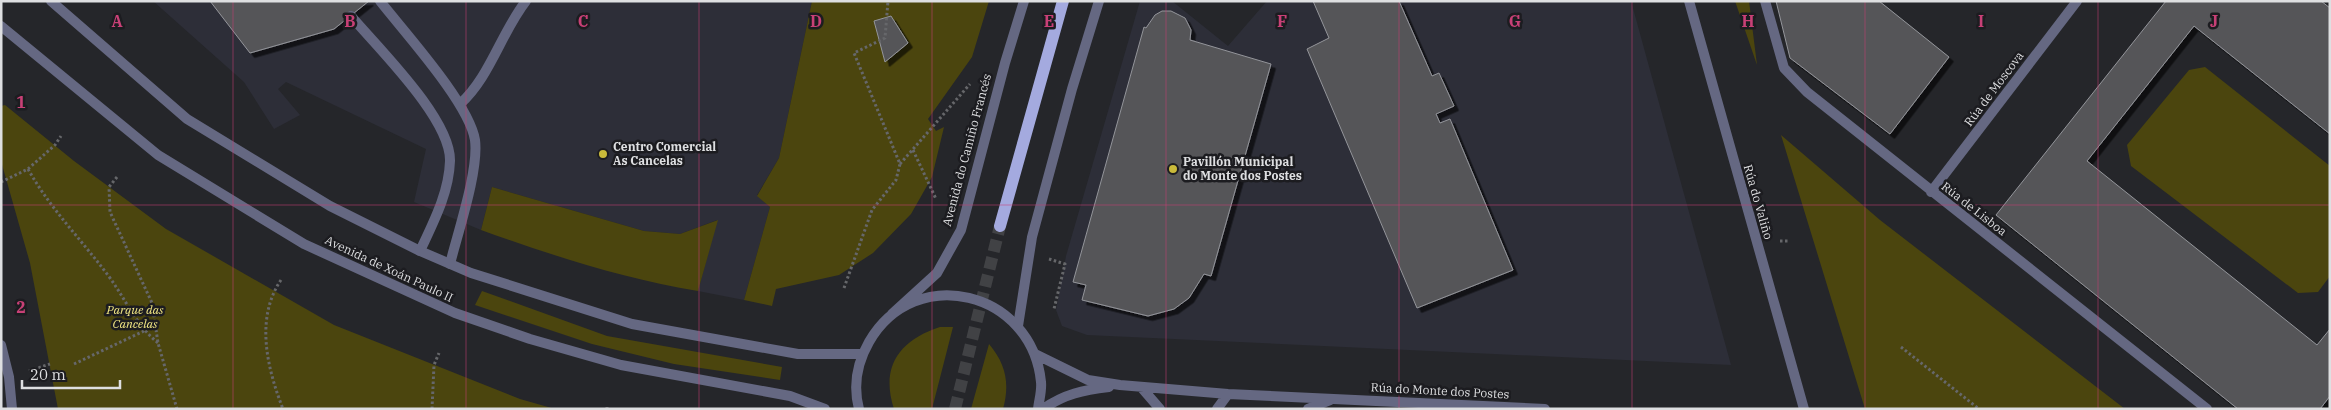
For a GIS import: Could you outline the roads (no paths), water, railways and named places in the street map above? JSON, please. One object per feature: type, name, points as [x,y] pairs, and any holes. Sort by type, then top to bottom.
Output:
[{"type":"main road","points":[[1000,226],[1063,1]]},
{"type":"street","points":[[51,1],[187,119],[330,206],[420,251],[471,273],[632,324],[798,354],[862,354]]},
{"type":"street","points":[[380,1],[460,104],[472,130],[475,157],[472,176],[450,264]]},
{"type":"street","points":[[460,104],[473,92],[516,15],[526,1]]},
{"type":"street","name":"Avenida do Camiño Francés","points":[[892,314],[936,273],[961,230],[1005,63],[1024,1]]},
{"type":"street","points":[[1018,326],[1032,237],[1072,89],[1099,1]]},
{"type":"street","name":"Rúa do Valiño","points":[[1689,1],[1804,409]]},
{"type":"street","name":"Rúa de Lisboa","points":[[1765,1],[1784,68],[1807,92],[2207,409]]},
{"type":"street","name":"Rúa de Moscova","points":[[1931,192],[2077,1]]},
{"type":"street","points":[[351,16],[428,106],[446,136],[450,162],[447,181],[441,204],[420,251]]},
{"type":"street","name":"Avenida de Xoán Paulo II","points":[[3,33],[158,155],[304,244],[455,313],[530,339],[621,365],[790,396],[825,409]]},
{"type":"street","points":[[859,409],[856,377],[862,354],[874,332],[892,314],[916,300],[944,295],[971,298],[997,308],[1018,326],[1035,354],[1042,384],[1038,409]]},
{"type":"street","points":[[1,345],[9,377],[12,409]]},
{"type":"street","name":"Rúa do Monte dos Postes","points":[[1035,354],[1088,380],[1120,385],[1228,394],[1546,409]]},
{"type":"street","name":"Rúa do Monte dos Postes","points":[[1044,409],[1056,399],[1073,392],[1120,385]]},
{"type":"street","points":[[1142,387],[1160,409]]},
{"type":"street","points":[[1217,409],[1228,394]]},
{"type":"street","points":[[1228,394],[1229,409]]},
{"type":"street","name":"Rúa do Monte dos Postes","points":[[1308,409],[1333,398]]},
{"type":"tunnel","points":[[955,409],[1000,226]]},
{"type":"place","name":"Centro Comercial As Cancelas","points":[[603,154]]},
{"type":"place","name":"Pavillón Municipal do Monte dos Postes","points":[[1173,169]]},
{"type":"park label","name":"Parque das Cancelas","points":[[135,317]]}]
